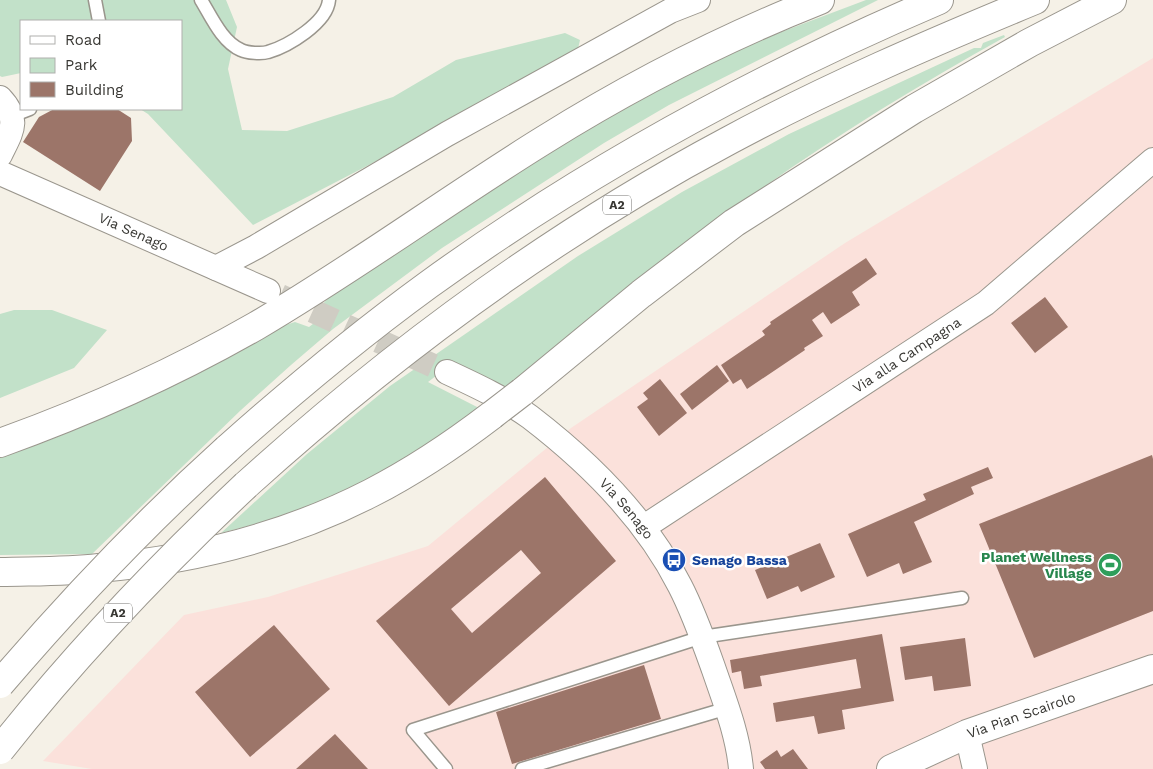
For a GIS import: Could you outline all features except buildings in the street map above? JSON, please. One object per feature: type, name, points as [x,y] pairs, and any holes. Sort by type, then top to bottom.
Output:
[{"type":"main road","points":[[0,444],[108,402],[211,351],[305,297],[496,170],[591,111],[690,57],[743,32],[820,0]]},
{"type":"main road","points":[[0,684],[96,576],[169,503],[227,449],[288,394],[387,316],[472,254],[568,191],[662,135],[765,80],[939,0]]},
{"type":"main road","name":"A2","points":[[0,750],[75,660],[113,618],[246,485],[314,424],[400,355],[492,286],[593,220],[678,168],[730,140],[882,65],[1035,0]]},
{"type":"main road","points":[[0,572],[107,567],[214,550],[267,535],[321,516],[371,494],[420,466],[492,415],[634,300],[734,223],[922,105],[1029,43],[1112,0]]},
{"type":"main road","points":[[0,429],[108,402]]},
{"type":"main road","name":"Via Pian Scairolo","points":[[891,769],[968,734],[1153,668]]},
{"type":"street","points":[[216,268],[256,247],[447,134],[670,11],[698,0]]},
{"type":"street","points":[[0,155],[13,128],[14,108]]},
{"type":"street","name":"Via alla Campagna","points":[[644,528],[986,303],[1153,160]]},
{"type":"street","name":"Via Senago","points":[[0,173],[268,291]]},
{"type":"street","name":"Via Senago","points":[[447,372],[491,393],[529,417],[593,471],[644,528],[680,586],[702,637],[728,708],[740,757],[741,769]]},
{"type":"street","points":[[968,734],[975,769]]},
{"type":"lane","points":[[95,0],[99,20]]},
{"type":"lane","points":[[201,0],[226,38],[241,50],[266,53],[289,42],[316,24],[324,15],[330,0]]},
{"type":"lane","points":[[446,769],[412,730],[702,637],[962,598]]},
{"type":"lane","points":[[522,769],[728,708]]},
{"type":"shaded area","points":[[1153,58],[1153,769],[92,769],[43,761],[184,615],[268,597],[428,546],[571,428],[845,243]]},
{"type":"green space","points":[[0,0],[226,0],[237,27],[228,69],[242,130],[287,131],[393,97],[456,60],[565,33],[580,40],[577,53],[253,225],[148,114],[142,110],[182,110],[182,20],[20,20],[20,73],[0,76]]},
{"type":"green space","points":[[866,0],[878,0],[669,105],[604,143],[442,248],[333,329],[291,365],[241,410],[92,554],[0,555],[0,458],[37,445],[144,399],[214,364],[282,326],[295,322],[309,327],[331,310],[321,306],[330,296],[547,152],[657,90],[760,40]]},
{"type":"green space","points":[[1004,35],[1005,37],[848,130],[758,191],[662,263],[505,388],[453,363],[428,382],[479,408],[407,458],[361,484],[310,506],[221,533],[307,454],[390,386],[578,256],[682,192],[789,134],[974,48],[981,48],[983,43]]},
{"type":"green space","points":[[14,310],[52,310],[107,330],[74,368],[0,398],[0,314]]},
{"type":"tunnel","points":[[280,296],[447,372]]},
{"type":"place","name":"Senago Bassa","points":[[674,560]]},
{"type":"place","name":"Planet Wellness Village","points":[[1110,565]]}]
